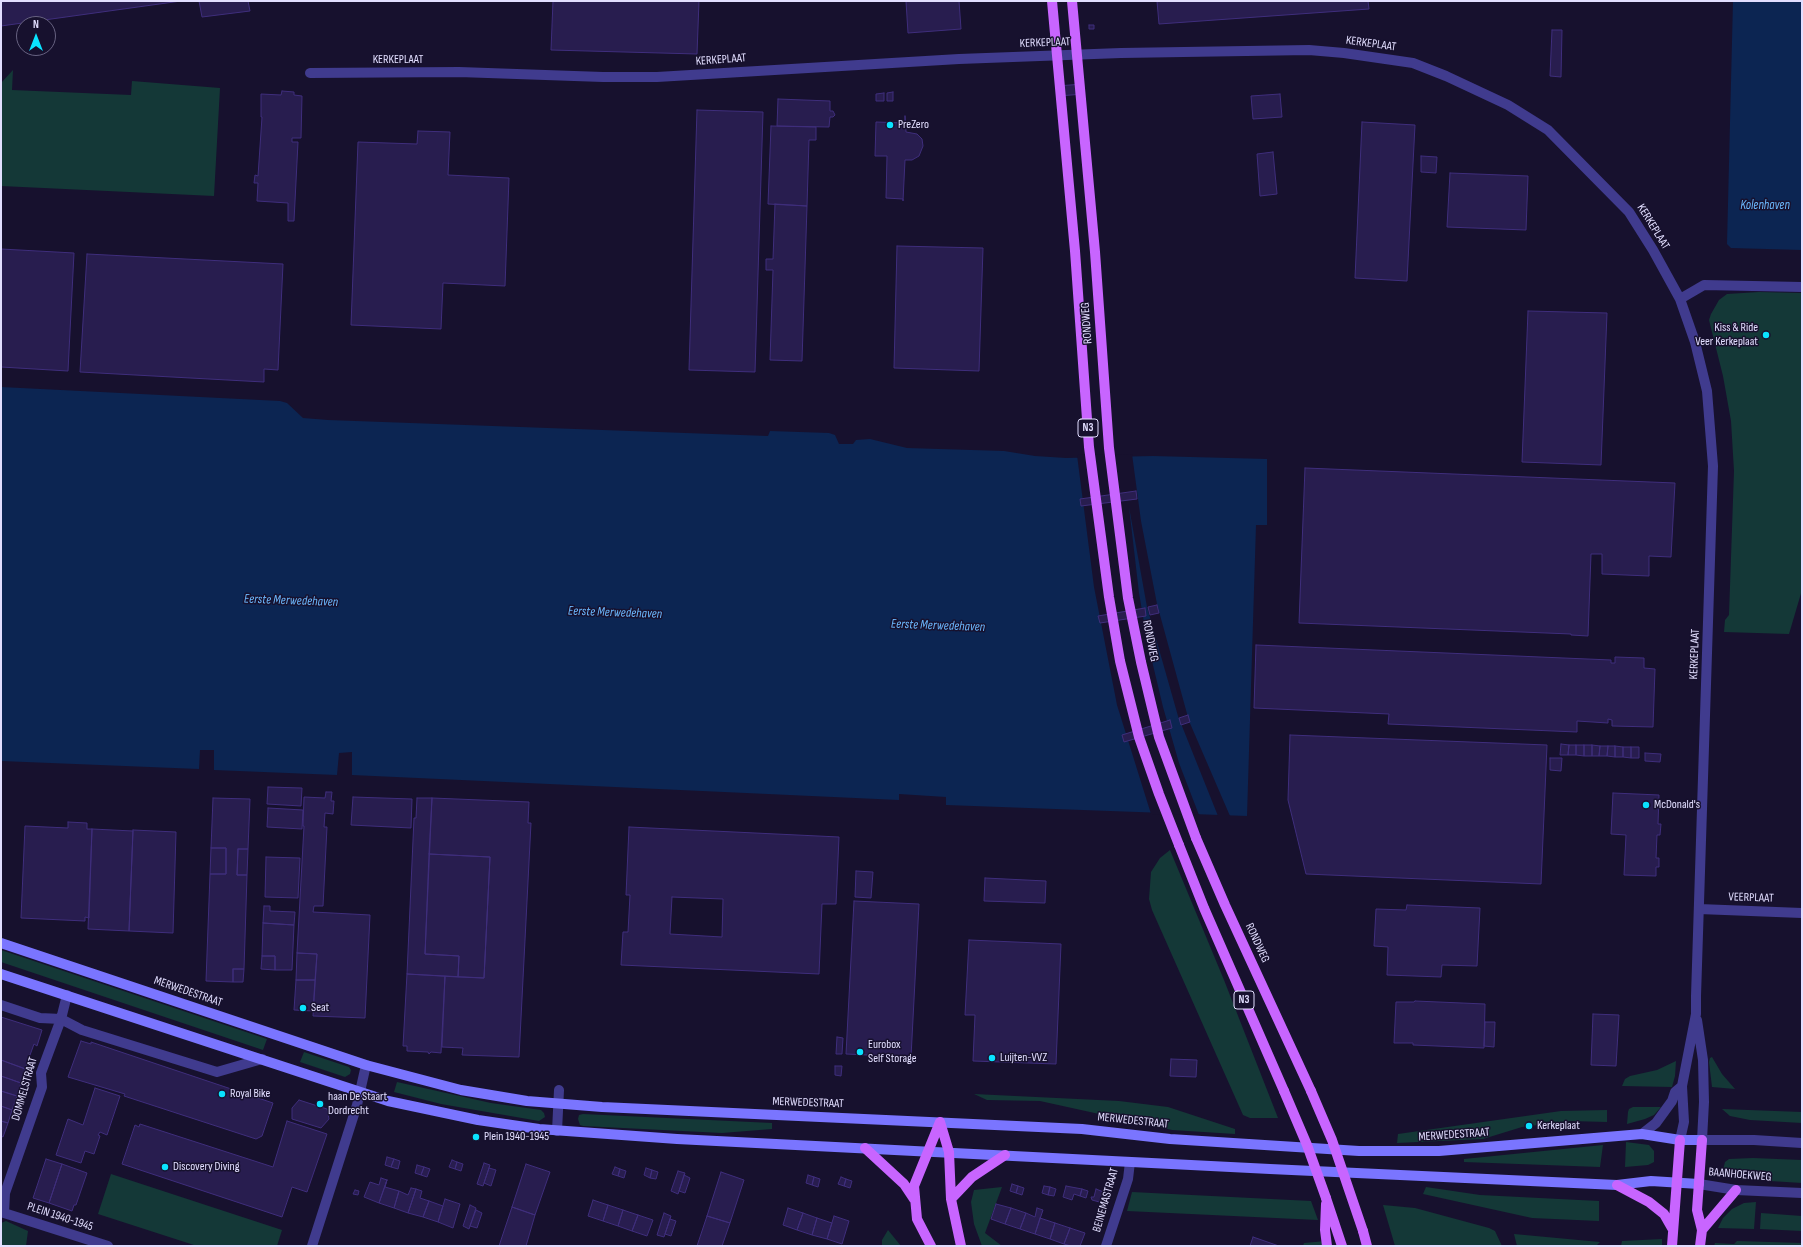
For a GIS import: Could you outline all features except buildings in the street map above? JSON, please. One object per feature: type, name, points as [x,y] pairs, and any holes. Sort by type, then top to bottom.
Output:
[{"type":"main road","name":"RONDWEG","points":[[1052,1],[1075,251],[1089,448],[1109,597],[1120,661],[1139,737],[1159,794],[1204,908],[1307,1145],[1338,1230],[1342,1246]]},
{"type":"main road","name":"RONDWEG","points":[[1072,1],[1095,252],[1109,448],[1128,598],[1141,662],[1159,737],[1196,838],[1332,1140],[1367,1246]]},
{"type":"main road","name":"MERWEDESTRAAT","points":[[1,943],[366,1065],[461,1090],[527,1101],[559,1104],[1082,1129],[1170,1139],[1359,1151],[1439,1151],[1642,1134],[1680,1140],[1702,1140]]},
{"type":"main road","points":[[1,974],[388,1101],[478,1120],[557,1131],[677,1139],[1617,1185],[1651,1181],[1676,1183]]},
{"type":"main road","points":[[931,1246],[917,1219],[914,1182],[940,1122]]},
{"type":"main road","points":[[940,1122],[949,1152],[951,1200],[961,1246]]},
{"type":"main road","points":[[1672,1246],[1672,1228],[1680,1140]]},
{"type":"main road","points":[[1700,1246],[1702,1230],[1697,1210],[1702,1140]]},
{"type":"main road","points":[[864,1148],[904,1184],[915,1201]]},
{"type":"main road","points":[[951,1200],[972,1177],[1006,1155]]},
{"type":"main road","name":"BAANHOEKWEG","points":[[1676,1183],[1698,1184]]},
{"type":"main road","points":[[1617,1185],[1649,1202],[1664,1214],[1672,1228]]},
{"type":"main road","points":[[1702,1230],[1736,1190]]},
{"type":"main road","name":"N3","points":[[1326,1198],[1325,1230],[1327,1246]]},
{"type":"street","name":"KERKEPLAAT","points":[[310,73],[458,72],[602,77],[657,77],[966,59],[1121,53],[1309,50],[1344,53],[1413,64],[1446,76],[1508,105],[1548,130],[1629,212],[1653,250],[1680,299],[1695,342],[1707,391],[1713,466],[1696,1014],[1682,1086],[1684,1122],[1680,1140]]},
{"type":"street","points":[[1680,299],[1704,285],[1802,286]]},
{"type":"street","name":"VEERPLAAT","points":[[1699,909],[1802,913]]},
{"type":"street","name":"DOMMELSTRAAT","points":[[4,1213],[5,1193],[42,1087],[41,1073],[61,1019],[67,995]]},
{"type":"street","points":[[1,1005],[40,1018],[61,1019],[82,1030],[217,1072],[262,1060]]},
{"type":"street","name":"KERKEPLAAT","points":[[1696,1014],[1703,1060],[1704,1102],[1702,1140]]},
{"type":"street","points":[[312,1246],[361,1093],[366,1065]]},
{"type":"street","name":"KERKEPLAAT","points":[[1642,1134],[1656,1123],[1672,1101],[1675,1092],[1682,1086]]},
{"type":"street","points":[[557,1131],[559,1090]]},
{"type":"street","points":[[1702,1140],[1754,1140],[1802,1143]]},
{"type":"street","name":"BEINEMASTRAAT","points":[[1106,1246],[1128,1179],[1130,1162]]},
{"type":"street","name":"BAANHOEKWEG","points":[[1698,1184],[1736,1190],[1802,1193]]},
{"type":"street","name":"PLEIN 1940-1945","points":[[4,1213],[108,1246]]},
{"type":"green space","points":[[13,70],[12,90],[131,95],[132,81],[220,88],[214,196],[1,186],[1,83]]},
{"type":"green space","points":[[1759,292],[1802,293],[1802,590],[1789,634],[1724,632],[1725,620],[1729,615],[1734,471],[1731,421],[1723,376],[1709,320],[1719,300],[1727,294]]},
{"type":"green space","points":[[1170,850],[1224,980],[1278,1118],[1250,1118],[1243,1115],[1152,910],[1149,899],[1151,872],[1160,858]]},
{"type":"green space","points":[[1,950],[267,1039],[263,1050],[1,962]]},
{"type":"green space","points":[[304,1052],[349,1067],[351,1070],[350,1074],[345,1077],[300,1062]]},
{"type":"green space","points":[[1712,1057],[1722,1074],[1735,1089],[1712,1087],[1709,1062],[1710,1058]]},
{"type":"green space","points":[[1676,1061],[1675,1076],[1672,1087],[1622,1086],[1625,1079],[1630,1076],[1657,1070]]},
{"type":"green space","points":[[397,1082],[491,1103],[541,1110],[545,1117],[539,1121],[441,1104],[394,1092]]},
{"type":"green space","points":[[974,1094],[1119,1101],[1168,1107],[1235,1129],[1235,1134],[1172,1130],[1040,1101],[987,1100]]},
{"type":"green space","points":[[1633,1107],[1661,1107],[1654,1115],[1627,1124],[1629,1109]]},
{"type":"green space","points":[[1722,1109],[1802,1112],[1802,1123],[1750,1120],[1730,1116]]},
{"type":"green space","points":[[1607,1110],[1607,1122],[1570,1121],[1522,1127],[1483,1139],[1397,1143],[1398,1134],[1561,1111]]},
{"type":"green space","points":[[579,1115],[772,1123],[772,1129],[722,1133],[583,1126],[580,1125],[578,1119]]},
{"type":"green space","points":[[1626,1142],[1649,1145],[1654,1151],[1654,1162],[1648,1165],[1625,1167]]},
{"type":"green space","points":[[1603,1145],[1600,1167],[1464,1162],[1464,1159]]},
{"type":"green space","points":[[1753,1158],[1802,1160],[1802,1183],[1731,1178],[1723,1170],[1725,1162],[1729,1159]]},
{"type":"green space","points":[[111,1174],[282,1230],[277,1246],[197,1246],[98,1214]]},
{"type":"green space","points":[[1002,1187],[985,1233],[1002,1246],[982,1246],[974,1224],[971,1202],[974,1190]]},
{"type":"green space","points":[[1426,1187],[1480,1195],[1599,1201],[1599,1221],[1532,1218],[1423,1194]]},
{"type":"green space","points":[[1132,1192],[1311,1201],[1318,1220],[1127,1211]]},
{"type":"green space","points":[[1756,1202],[1754,1229],[1718,1228],[1723,1218],[1732,1209],[1744,1203]]},
{"type":"green space","points":[[1383,1205],[1415,1208],[1489,1228],[1495,1231],[1502,1246],[1395,1246]]},
{"type":"green space","points":[[1761,1213],[1802,1216],[1802,1231],[1760,1229]]},
{"type":"green space","points":[[6,1221],[28,1231],[26,1246],[1,1246],[1,1223]]},
{"type":"green space","points":[[888,1230],[901,1246],[882,1246],[882,1240]]},
{"type":"green space","points":[[1514,1234],[1600,1242],[1596,1246],[1517,1246]]},
{"type":"green space","points":[[1662,1239],[1662,1246],[1621,1246],[1622,1241]]},
{"type":"green space","points":[[1326,1241],[1326,1246],[1303,1246],[1304,1243]]},
{"type":"green space","points":[[1737,1241],[1802,1243],[1802,1246],[1714,1246],[1715,1243],[1734,1244]]},
{"type":"water","name":"Kolenhaven","points":[[1733,1],[1802,1],[1802,250],[1731,248],[1727,244]]},
{"type":"water","name":"Eerste Merwedehaven","points":[[1,387],[280,401],[287,403],[303,418],[328,420],[768,436],[770,431],[829,433],[835,435],[839,444],[853,444],[856,440],[870,439],[907,448],[1004,451],[1035,456],[1066,458],[1153,456],[1267,459],[1267,525],[1256,525],[1247,816],[946,805],[946,797],[899,794],[899,800],[352,775],[352,752],[339,753],[337,775],[214,770],[214,750],[200,750],[199,769],[1,761]]},
{"type":"pier","points":[[1132,454],[1141,521],[1157,604],[1189,721],[1230,816],[1218,816],[1178,716],[1147,607],[1129,507],[1139,593],[1147,640],[1163,707],[1179,763],[1199,815],[1151,814],[1117,705],[1094,587],[1077,455]]},
{"type":"place","name":"PreZero","points":[[890,125]]},
{"type":"place","name":"Kiss & Ride Veer Kerkeplaat","points":[[1766,335]]},
{"type":"place","name":"McDonald's","points":[[1646,805]]},
{"type":"place","name":"Seat","points":[[303,1008]]},
{"type":"place","name":"Eurobox Self Storage","points":[[860,1052]]},
{"type":"place","name":"Luijten-VVZ","points":[[992,1058]]},
{"type":"place","name":"Royal Bike","points":[[222,1094]]},
{"type":"place","name":"haan De Staart Dordrecht","points":[[320,1104]]},
{"type":"place","name":"Kerkeplaat","points":[[1529,1126]]},
{"type":"place","name":"Plein 1940-1945","points":[[476,1137]]},
{"type":"place","name":"Discovery Diving","points":[[165,1167]]}]
